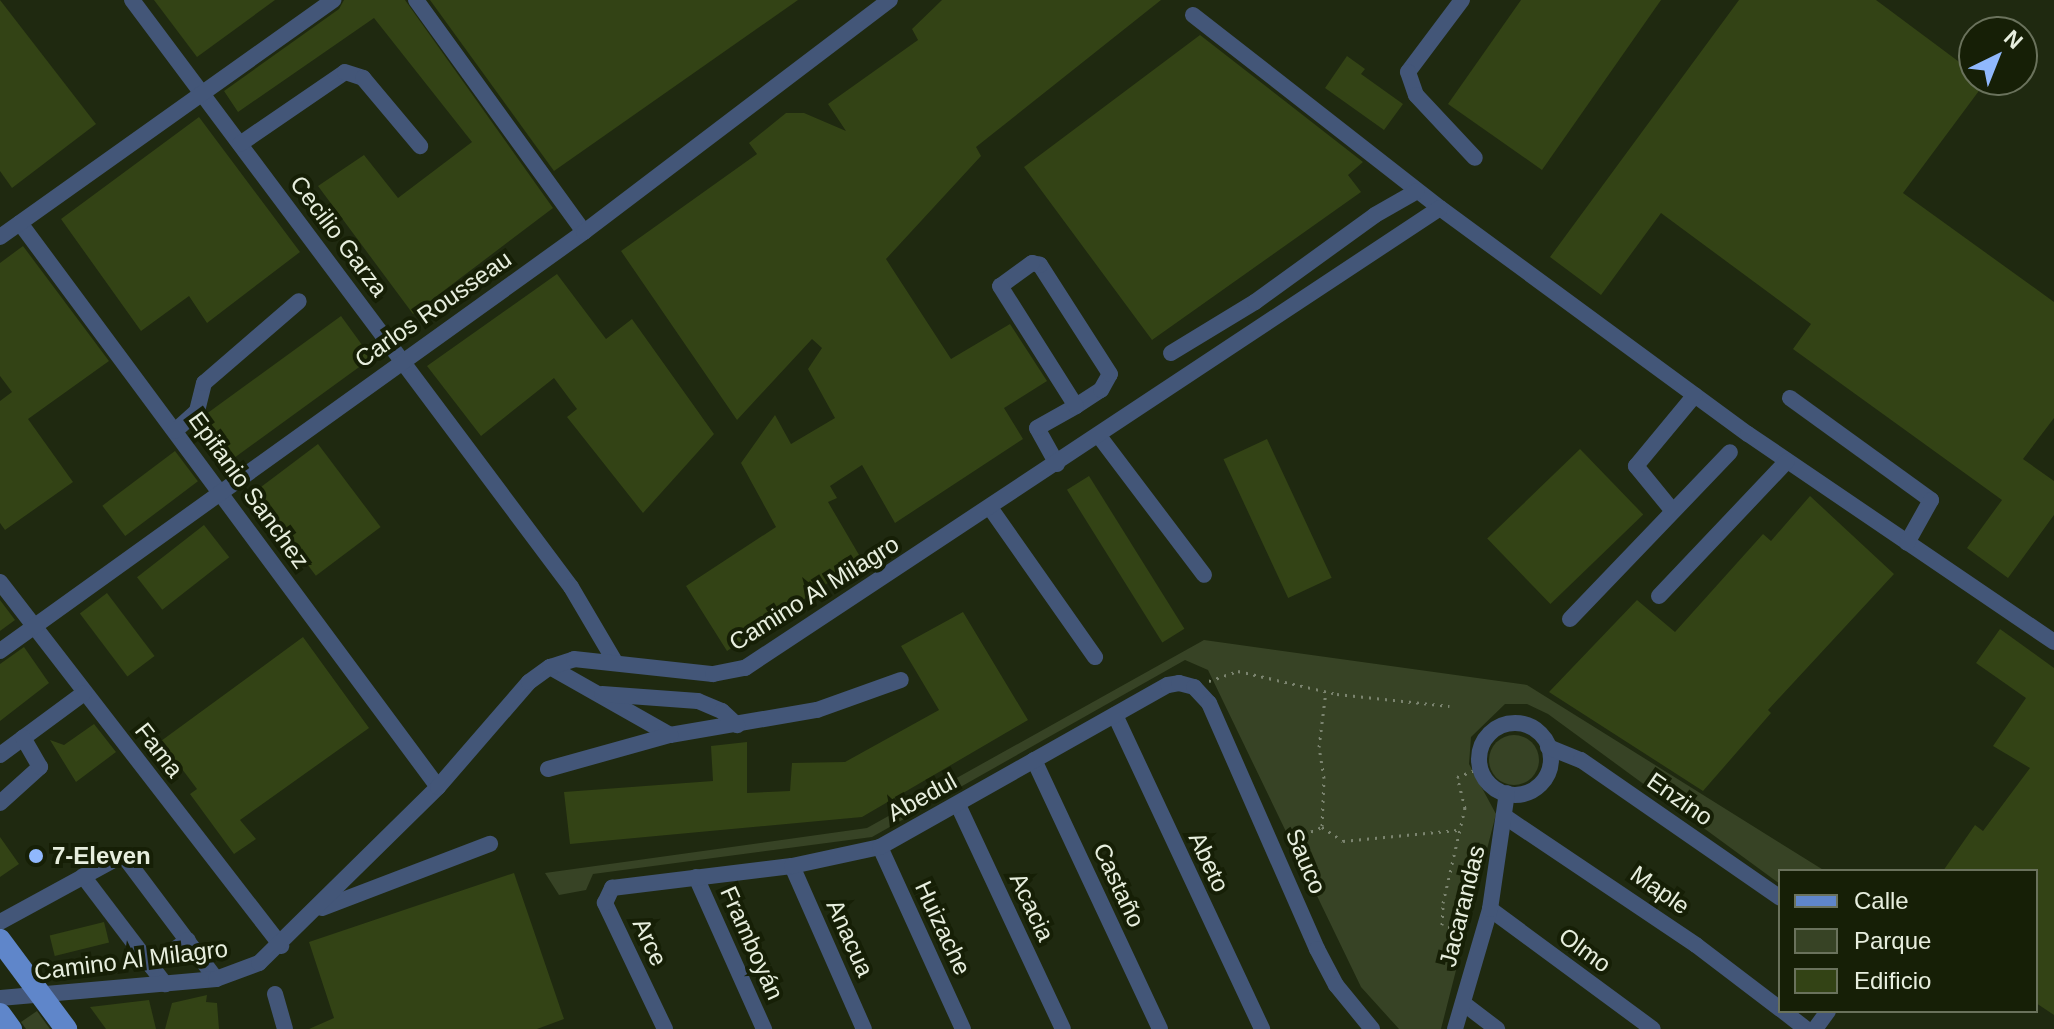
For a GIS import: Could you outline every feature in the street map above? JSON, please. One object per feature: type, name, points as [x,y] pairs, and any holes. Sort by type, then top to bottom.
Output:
[{"type":"main road","points":[[0,940],[66,1029]]},
{"type":"main road","points":[[0,1014],[11,1029]]},
{"type":"street","name":"Cecilio Garza","points":[[132,0],[571,587],[614,660]]},
{"type":"street","points":[[0,237],[333,0]]},
{"type":"street","points":[[416,0],[584,232]]},
{"type":"street","name":"Carlos Rousseau","points":[[0,651],[584,232],[890,0]]},
{"type":"street","points":[[1462,0],[1408,72],[1416,95],[1475,158]]},
{"type":"street","points":[[1193,15],[1417,191],[1695,395],[2054,642]]},
{"type":"street","points":[[240,144],[345,72],[363,78],[420,146]]},
{"type":"street","points":[[1171,353],[1255,302],[1375,215],[1417,191]]},
{"type":"street","name":"Camino Al Milagro","points":[[0,998],[216,979],[240,973],[281,946],[438,787],[529,682],[550,667],[574,659],[614,660],[713,674],[745,668],[991,509],[1440,208]]},
{"type":"street","name":"Epifanio Sanchez","points":[[20,223],[438,787]]},
{"type":"street","points":[[1057,464],[1037,430],[1076,406],[1106,386],[1110,374],[1040,265],[1032,263],[1000,286],[1076,406]]},
{"type":"street","points":[[175,431],[197,411],[204,383],[299,301]]},
{"type":"street","points":[[1672,510],[1636,466],[1695,395]]},
{"type":"street","points":[[1790,398],[1931,500],[1907,543]]},
{"type":"street","points":[[1099,436],[1204,575]]},
{"type":"street","points":[[1570,619],[1730,452]]},
{"type":"street","points":[[1659,596],[1787,461]]},
{"type":"street","points":[[991,509],[1095,657]]},
{"type":"street","name":"Fama","points":[[0,582],[281,946]]},
{"type":"street","points":[[550,667],[670,735]]},
{"type":"street","points":[[548,769],[670,735],[817,710],[901,680]]},
{"type":"street","name":"Abedul","points":[[625,883],[792,866],[880,847],[1168,685],[1194,687]]},
{"type":"street","name":"Sauco","points":[[1194,687],[1209,703],[1336,985],[1372,1029]]},
{"type":"street","points":[[0,755],[84,693]]},
{"type":"street","points":[[597,693],[698,701],[722,711],[737,725]]},
{"type":"street","name":"Abeto","points":[[1115,715],[1262,1029]]},
{"type":"street","points":[[1507,724],[1528,726],[1548,747],[1550,765],[1541,782],[1526,792],[1507,793],[1488,782],[1480,768],[1484,741],[1507,724]]},
{"type":"street","points":[[0,803],[40,767],[23,737]]},
{"type":"street","name":"Enzino","points":[[1548,747],[1581,760],[1778,897]]},
{"type":"street","name":"Castaño","points":[[1034,760],[1160,1029]]},
{"type":"street","name":"Jacarandas","points":[[1455,1029],[1490,909],[1507,818],[1507,793]]},
{"type":"street","name":"Acacia","points":[[958,805],[1063,1029]]},
{"type":"street","name":"Maple","points":[[1507,818],[1671,927],[1778,1008]]},
{"type":"street","points":[[317,910],[490,844]]},
{"type":"street","name":"Huizache","points":[[880,847],[963,1029]]},
{"type":"street","points":[[0,922],[125,856],[216,979]]},
{"type":"street","name":"Anacua","points":[[792,866],[864,1029]]},
{"type":"street","points":[[83,876],[165,984]]},
{"type":"street","name":"Framboyán","points":[[696,877],[764,1029]]},
{"type":"street","name":"Arce","points":[[625,883],[612,888],[605,903],[665,1029]]},
{"type":"street","name":"Olmo","points":[[1490,909],[1653,1029]]},
{"type":"street","points":[[151,966],[188,940]]},
{"type":"street","points":[[275,994],[285,1029]]},
{"type":"street","points":[[1463,1003],[1497,1029]]},
{"type":"street","name":"Maple","points":[[1785,1013],[1806,1029]]},
{"type":"path","points":[[1194,687],[1238,671],[1394,703],[1449,706]]},
{"type":"path","points":[[1322,827],[1325,791],[1319,747],[1326,691]]},
{"type":"path","points":[[1480,768],[1457,777],[1465,808],[1458,830],[1442,925],[1481,936]]},
{"type":"path","points":[[1322,827],[1343,841],[1458,830]]},
{"type":"path","points":[[1275,848],[1322,827]]},
{"type":"green space","points":[[1204,640],[1527,685],[1822,869],[1778,869],[1778,883],[1548,714],[1527,704],[1505,704],[1471,737],[1469,764],[1496,814],[1441,1029],[1399,1029],[1361,987],[1208,670],[1185,660],[872,837],[593,874],[586,890],[559,895],[545,873],[867,828]]},
{"type":"green space","points":[[1514,735],[1532,742],[1539,760],[1532,778],[1514,785],[1496,778],[1489,760],[1496,742]]},
{"type":"green space","points":[[37,1011],[50,1029],[26,1029],[21,1022]]},
{"type":"building","points":[[0,0],[96,124],[12,188],[0,171]]},
{"type":"building","points":[[154,0],[275,0],[197,57]]},
{"type":"building","points":[[344,0],[405,0],[553,208],[413,314],[318,186],[364,155],[398,198],[472,142],[374,18],[238,112],[224,91],[339,9]]},
{"type":"building","points":[[430,0],[798,0],[554,171]]},
{"type":"building","points":[[942,0],[1161,0],[976,147],[981,156],[886,259],[951,359],[1010,324],[1047,381],[1004,408],[1023,439],[895,523],[862,465],[830,486],[837,498],[828,502],[862,560],[727,651],[686,586],[776,527],[741,463],[775,415],[791,444],[835,418],[808,369],[822,348],[812,339],[737,420],[621,251],[757,154],[749,143],[786,113],[804,113],[846,131],[828,104],[918,40],[912,29]]},
{"type":"building","points":[[1521,0],[1661,0],[1542,170],[1448,104]]},
{"type":"building","points":[[1739,0],[1876,0],[1958,61],[1958,96],[1975,96],[1903,193],[2054,302],[2054,418],[2023,459],[2054,481],[2054,515],[2008,578],[1967,548],[2002,500],[1793,349],[1811,324],[1661,213],[1601,295],[1550,257]]},
{"type":"building","points":[[1200,35],[1363,162],[1348,175],[1361,192],[1152,340],[1024,167]]},
{"type":"building","points":[[1347,56],[1365,69],[1361,74],[1403,104],[1384,130],[1325,88]]},
{"type":"building","points":[[199,117],[300,252],[207,323],[189,296],[141,331],[61,219]]},
{"type":"building","points":[[23,246],[109,361],[28,419],[73,482],[5,530],[0,523],[0,401],[12,392],[0,376],[0,263]]},
{"type":"building","points":[[557,274],[606,339],[632,319],[714,434],[643,513],[567,417],[577,409],[554,378],[481,436],[427,366]]},
{"type":"building","points":[[341,316],[372,358],[225,464],[195,422]]},
{"type":"building","points":[[1267,439],[1332,578],[1288,598],[1223,459]]},
{"type":"building","points":[[318,444],[381,527],[316,576],[253,493]]},
{"type":"building","points":[[1580,449],[1643,514],[1550,604],[1487,539]]},
{"type":"building","points":[[175,451],[198,481],[125,536],[102,506]]},
{"type":"building","points":[[1089,476],[1184,629],[1162,642],[1067,490]]},
{"type":"building","points":[[1810,496],[1894,574],[1768,710],[1771,713],[1703,791],[1549,692],[1637,600],[1675,632],[1763,534],[1771,541]]},
{"type":"building","points":[[204,525],[229,557],[162,610],[137,577]]},
{"type":"building","points":[[107,593],[155,656],[127,677],[80,613]]},
{"type":"building","points":[[0,600],[15,620],[0,631]]},
{"type":"building","points":[[963,612],[1028,720],[862,817],[570,844],[564,792],[713,781],[711,746],[747,742],[747,793],[790,791],[792,763],[845,762],[939,710],[901,646]]},
{"type":"building","points":[[2000,629],[2054,668],[2054,1015],[2038,1004],[2038,869],[1944,869],[1975,825],[1983,831],[2030,768],[1993,746],[2026,698],[1976,663]]},
{"type":"building","points":[[303,637],[369,728],[240,820],[256,839],[234,854],[190,794],[197,789],[161,741]]},
{"type":"building","points":[[24,647],[49,683],[0,721],[0,664]]},
{"type":"building","points":[[94,724],[116,752],[76,782],[50,740],[64,745]]},
{"type":"building","points":[[0,837],[19,864],[0,877]]},
{"type":"building","points":[[514,873],[564,1019],[537,1029],[309,1029],[334,1018],[309,942]]},
{"type":"building","points":[[104,922],[109,942],[55,956],[50,936]]},
{"type":"building","points":[[207,995],[206,1002],[217,1003],[219,1029],[165,1029],[172,1003]]},
{"type":"building","points":[[149,1000],[156,1029],[106,1029],[90,1007]]},
{"type":"place","name":"7-Eleven","points":[[36,856]]}]
